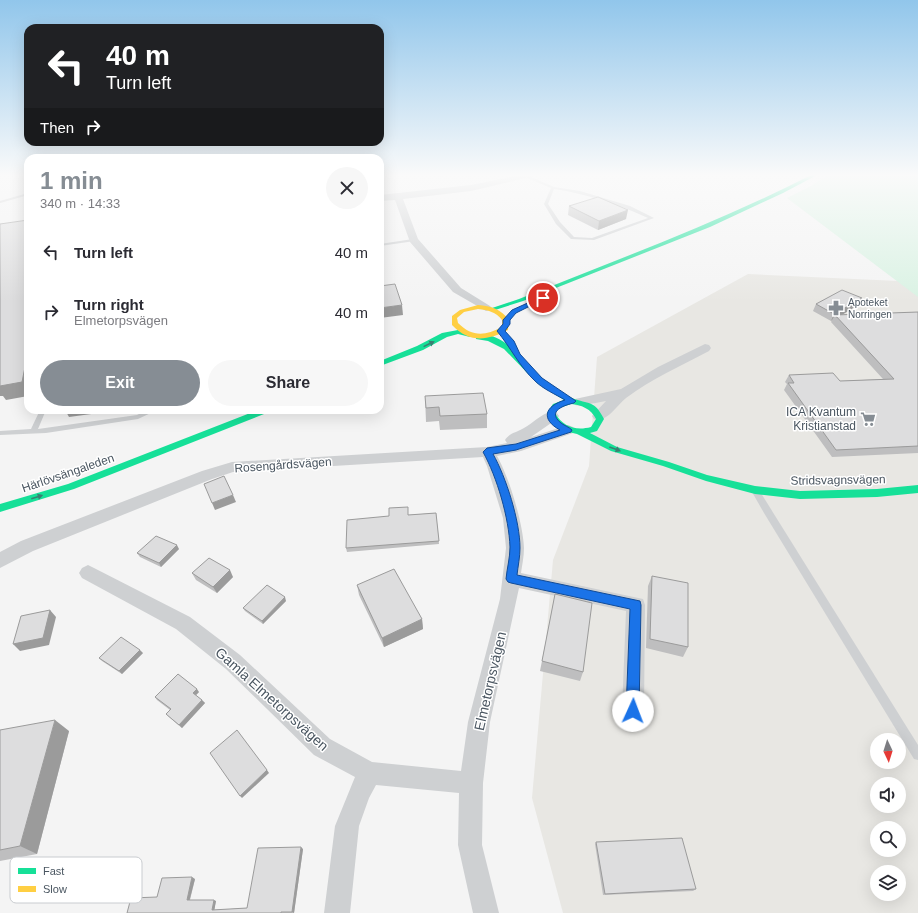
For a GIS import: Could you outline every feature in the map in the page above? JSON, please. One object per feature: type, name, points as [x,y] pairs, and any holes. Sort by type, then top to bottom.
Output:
[{"type":"main road","points":[[384,355],[423,338],[446,323],[462,310],[478,307],[489,308],[521,300],[626,259],[727,217]]},
{"type":"main road","points":[[446,323],[453,324],[456,328],[473,336],[486,336],[501,331],[506,324],[506,320],[514,312],[608,270],[626,259]]},
{"type":"main road","points":[[489,308],[504,316],[506,320]]},
{"type":"main road","points":[[501,331],[510,341],[516,355]]},
{"type":"main road","points":[[384,362],[420,348],[445,335],[458,332],[473,336],[491,338],[516,355],[539,380],[576,401],[592,407],[601,421],[593,429],[574,431]]},
{"type":"main road","points":[[539,380],[552,413]]},
{"type":"main road","points":[[552,413],[556,405],[576,401]]},
{"type":"main road","name":"Stridsvagnsvägen","points":[[552,413],[556,424],[614,449],[666,464],[706,478],[755,490],[800,495],[877,493],[918,489]]},
{"type":"main road","name":"Härlövsängaleden","points":[[0,508],[71,487],[256,414]]},
{"type":"main road","name":"Stridsvagnsvägen","points":[[632,445],[666,464]]},
{"type":"main road","name":"Härlövsängaleden","points":[[13,494],[144,459]]},
{"type":"street","points":[[405,217],[413,240],[457,290],[489,308]]},
{"type":"street","points":[[457,290],[462,310]]},
{"type":"street","points":[[601,421],[605,408],[623,392],[705,348]]},
{"type":"street","points":[[576,401],[623,392]]},
{"type":"street","name":"Rosengårdsvägen","points":[[487,452],[529,432],[552,413]]},
{"type":"street","name":"Rosengårdsvägen","points":[[0,561],[27,546],[207,475],[232,468],[487,452],[516,447],[574,431]]},
{"type":"street","name":"Elmetorpsvägen","points":[[486,913],[470,846],[471,783],[479,722],[509,599],[515,548],[511,518],[495,466],[487,452]]},
{"type":"street","name":"Gamla Elmetorpsvägen","points":[[88,573],[183,623],[233,662],[322,747],[370,773],[471,783]]},
{"type":"street","points":[[511,579],[636,605],[633,711]]},
{"type":"street","points":[[337,913],[347,826],[359,793],[370,773]]},
{"type":"lane","points":[[554,217],[558,223],[573,238],[592,239],[652,218],[649,217]]},
{"type":"lane","points":[[384,244],[413,240]]},
{"type":"lane","points":[[34,431],[40,414]]},
{"type":"lane","points":[[0,433],[34,431],[138,417],[144,414]]},
{"type":"lane","points":[[755,490],[918,755]]},
{"type":"shaded area","points":[[748,274],[898,281],[918,290],[918,913],[563,913],[532,798],[553,560],[589,466],[597,357]]},
{"type":"green space","points":[[812,217],[918,217],[918,297]]},
{"type":"building","points":[[590,217],[611,217],[599,221]]},
{"type":"building","points":[[24,221],[24,372],[22,382],[0,386],[0,224]]},
{"type":"building","points":[[395,284],[402,305],[384,307],[384,285]]},
{"type":"building","points":[[842,290],[862,298],[834,314],[816,304]]},
{"type":"building","points":[[918,312],[918,446],[836,450],[788,383],[794,383],[789,375],[833,373],[840,381],[894,379],[835,315]]},
{"type":"building","points":[[483,393],[487,414],[440,416],[439,407],[426,408],[425,396]]},
{"type":"building","points":[[224,476],[233,495],[212,503],[204,484]]},
{"type":"building","points":[[408,507],[408,515],[436,513],[439,541],[346,548],[347,520],[389,516],[389,508]]},
{"type":"building","points":[[156,536],[177,545],[159,563],[137,553]]},
{"type":"building","points":[[209,558],[230,570],[213,587],[192,573]]},
{"type":"building","points":[[394,569],[422,619],[382,638],[357,585]]},
{"type":"building","points":[[652,576],[688,583],[688,647],[650,639]]},
{"type":"building","points":[[267,585],[285,597],[262,621],[243,608]]},
{"type":"building","points":[[555,594],[592,603],[583,672],[542,661]]},
{"type":"building","points":[[50,610],[43,638],[13,644],[21,616]]},
{"type":"building","points":[[121,637],[140,650],[119,671],[99,658]]},
{"type":"building","points":[[178,674],[197,689],[193,693],[202,700],[179,725],[166,714],[171,709],[155,697]]},
{"type":"building","points":[[55,720],[20,846],[0,850],[0,730]]},
{"type":"building","points":[[237,730],[267,770],[240,796],[210,753]]},
{"type":"building","points":[[682,838],[696,889],[605,894],[596,842]]},
{"type":"building","points":[[301,847],[292,912],[127,913],[130,903],[142,903],[142,898],[157,897],[162,878],[192,877],[187,900],[214,900],[212,910],[247,908],[258,848]]},
{"type":"traffic: fast","points":[[492,309],[521,300],[730,217]]},
{"type":"traffic: fast","points":[[384,362],[420,348],[445,335],[458,332],[470,335]]},
{"type":"traffic: fast","points":[[479,337],[490,339],[507,348],[540,381],[571,401]]},
{"type":"traffic: fast","points":[[571,401],[585,404],[595,411],[600,419],[594,429],[582,432],[569,430],[558,424],[551,413],[556,406],[571,401]]},
{"type":"traffic: fast","points":[[0,508],[71,487],[256,414]]},
{"type":"traffic: fast","points":[[580,432],[614,449],[666,464],[706,478],[755,490],[800,495],[877,493],[918,489]]},
{"type":"traffic: slow","points":[[478,307],[490,309],[500,314],[506,320],[505,328],[485,336],[472,336],[460,330],[454,324],[454,317],[462,311],[478,307]]},
{"type":"place","name":"Apoteket Norringen","points":[[836,308]]},
{"type":"place","name":"ICA Kvantum Kristianstad","points":[[868,419]]},
{"type":"route","points":[[543,298],[514,312],[506,320],[506,324],[501,331],[510,341],[516,355],[539,380],[571,401],[556,405],[552,410],[553,420],[556,424],[561,428],[568,430],[516,447],[487,452],[495,466],[511,518],[515,548],[511,579],[636,605],[633,711]]}]
